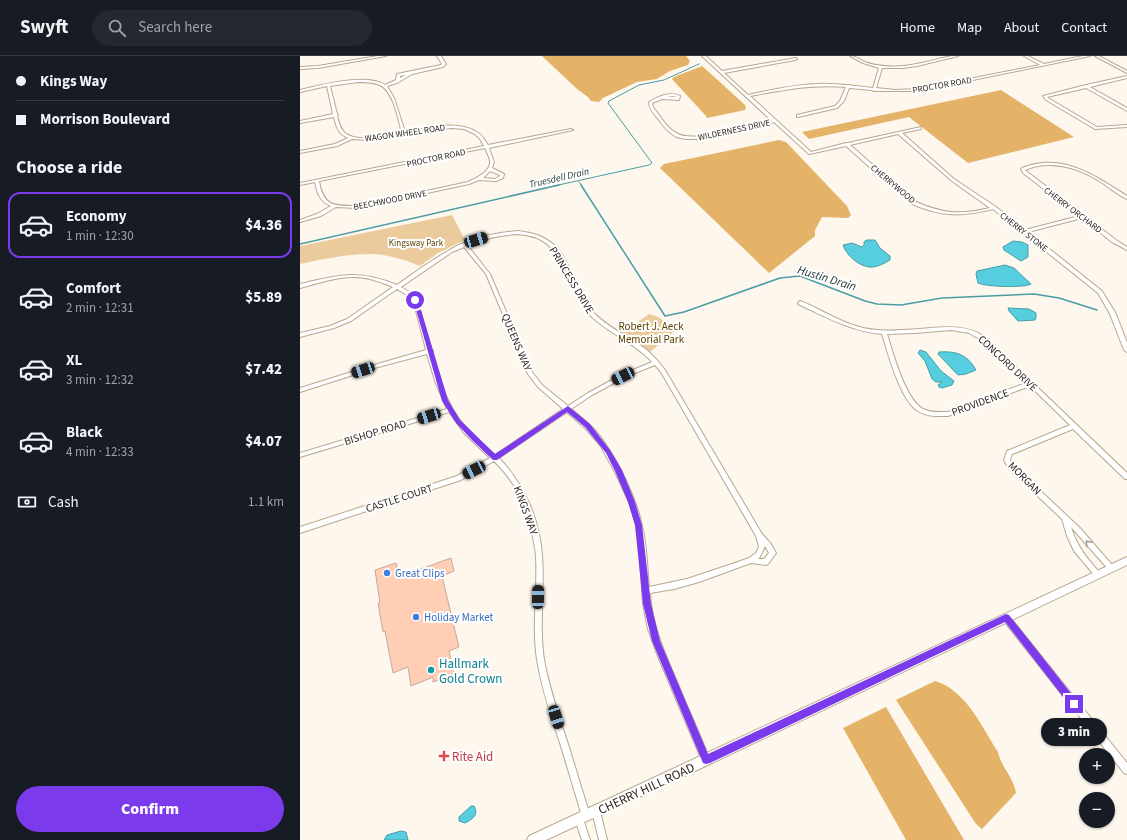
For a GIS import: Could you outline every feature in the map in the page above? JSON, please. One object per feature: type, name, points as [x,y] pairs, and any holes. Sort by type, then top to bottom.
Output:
[{"type":"main road","name":"CHERRY HILL ROAD","points":[[533,840],[1127,561]]},
{"type":"street","points":[[300,68],[384,56]]},
{"type":"street","points":[[384,86],[398,80],[398,75],[405,72],[411,73],[442,66],[444,64],[440,56]]},
{"type":"street","points":[[704,56],[810,153],[920,128]]},
{"type":"street","points":[[852,56],[863,63],[881,67],[901,67],[956,56]]},
{"type":"street","points":[[1026,56],[1043,65]]},
{"type":"street","name":"PROCTOR ROAD","points":[[747,96],[804,86],[848,87],[899,92],[924,90],[1088,56]]},
{"type":"street","points":[[1097,56],[1127,72]]},
{"type":"street","points":[[722,72],[795,59]]},
{"type":"street","points":[[874,90],[881,67]]},
{"type":"street","points":[[1127,77],[1045,96],[1047,99],[1099,129],[1127,126]]},
{"type":"street","points":[[300,91],[360,82],[376,83],[384,86],[389,92],[404,134]]},
{"type":"street","name":"WAGON WHEEL ROAD","points":[[329,86],[340,131],[351,138],[373,139],[440,127],[462,128],[478,134],[486,148]]},
{"type":"street","points":[[1086,86],[1127,110]]},
{"type":"street","points":[[798,116],[836,107],[842,101],[848,87]]},
{"type":"street","name":"WILDERNESS DRIVE","points":[[662,98],[650,103],[651,106],[672,131],[683,138],[701,137],[775,121]]},
{"type":"street","points":[[300,122],[336,115]]},
{"type":"street","name":"PROCTOR ROAD","points":[[300,184],[571,130]]},
{"type":"street","name":"CHERRY STONE","points":[[898,133],[947,176],[994,208],[1100,292],[1113,314],[1127,350]]},
{"type":"street","points":[[300,152],[336,145],[351,138]]},
{"type":"street","name":"CHERRYWOOD","points":[[846,144],[912,202],[924,208],[945,213],[959,214],[994,208]]},
{"type":"street","points":[[486,148],[492,160],[490,169]]},
{"type":"street","name":"CHERRY ORCHARD","points":[[1127,198],[1099,179],[1076,169],[1048,164],[1035,165],[1022,169],[1082,217],[1127,249]]},
{"type":"street","name":"BEECHWOOD DRIVE","points":[[334,206],[348,208],[366,206],[459,186],[478,179],[490,169],[502,174],[502,177],[496,180],[478,179]]},
{"type":"street","points":[[317,181],[321,198],[326,203],[334,206]]},
{"type":"street","points":[[300,220],[319,215],[334,206]]},
{"type":"street","points":[[1024,232],[1082,217]]},
{"type":"street","name":"PRINCESS DRIVE","points":[[300,335],[337,325],[349,320],[450,251],[464,244],[488,236],[509,233],[528,234],[545,240],[556,250],[585,306],[591,314],[605,326],[640,348],[656,362],[663,371],[759,535],[770,546],[773,553],[766,562],[751,560],[693,582],[646,591]]},
{"type":"street","name":"QUEENS WAY","points":[[464,244],[488,274],[530,373],[540,386],[568,408],[595,434],[608,452],[618,470],[632,502],[639,525],[649,616],[656,641],[706,760]]},
{"type":"street","name":"KINGS WAY","points":[[300,286],[338,276],[357,275],[374,278],[408,292],[415,300],[443,393],[450,410],[468,433],[508,470],[518,484],[534,526],[539,558],[537,623],[540,658],[551,702],[587,815]]},
{"type":"street","name":"CONCORD DRIVE","points":[[800,302],[831,321],[856,328],[884,333],[951,328],[973,332],[983,338],[1127,477]]},
{"type":"street","name":"PROVIDENCE","points":[[884,333],[906,395],[913,405],[926,412],[948,414],[1030,384]]},
{"type":"street","points":[[300,390],[430,351]]},
{"type":"street","name":"CASTLE COURT","points":[[300,530],[452,480],[474,470],[495,458],[568,408],[611,382],[656,362]]},
{"type":"street","name":"BISHOP ROAD","points":[[300,455],[450,410]]},
{"type":"street","name":"MORGAN","points":[[1065,517],[1011,467],[1007,460],[1007,456],[1013,451],[1074,426]]},
{"type":"street","points":[[1065,517],[1111,568]]},
{"type":"street","points":[[1065,517],[1072,542],[1076,550],[1098,574]]},
{"type":"street","points":[[751,560],[758,555],[762,547],[759,535]]},
{"type":"street","points":[[1006,618],[1127,770]]},
{"type":"street","points":[[586,840],[587,815]]},
{"type":"street","points":[[587,815],[603,840]]},
{"type":"green space","name":"Kingsway Park","points":[[452,215],[465,240],[438,253],[420,266],[396,258],[371,254],[344,256],[300,264],[300,246]]},
{"type":"green space","name":"Robert J. Aeck Memorial Park","points":[[649,314],[658,317],[677,329],[650,352],[622,333]]},
{"type":"shaded area","points":[[542,56],[686,56],[690,61],[688,65],[670,71],[657,79],[637,82],[603,98],[599,102],[591,101]]},
{"type":"shaded area","points":[[702,66],[745,105],[745,110],[707,118],[672,79]]},
{"type":"shaded area","points":[[1001,90],[1074,137],[968,163],[909,117],[809,139],[802,132]]},
{"type":"shaded area","points":[[779,140],[786,142],[847,206],[851,215],[848,218],[822,217],[815,230],[815,236],[769,273],[660,168],[664,164]]},
{"type":"shaded area","points":[[935,681],[956,692],[972,710],[998,752],[1015,788],[1016,793],[982,829],[976,824],[896,700]]},
{"type":"shaded area","points":[[886,707],[964,840],[906,840],[843,728]]},
{"type":"water","points":[[866,240],[875,240],[880,248],[890,256],[890,260],[875,267],[861,265],[847,253],[843,245],[852,243],[862,247]]},
{"type":"water","points":[[1013,241],[1022,242],[1028,245],[1028,257],[1021,261],[1004,250],[1003,247]]},
{"type":"water","points":[[1005,265],[1014,268],[1031,284],[1021,286],[1005,286],[978,283],[976,274],[977,271]]},
{"type":"water","points":[[1008,308],[1029,309],[1036,313],[1036,318],[1035,320],[1018,321]]},
{"type":"water","points":[[920,350],[926,352],[941,371],[954,381],[952,385],[942,388],[939,387],[938,385],[942,382],[936,382],[932,379],[925,361],[918,353]]},
{"type":"water","points":[[939,352],[951,352],[965,357],[976,370],[958,375],[938,354]]},
{"type":"water","points":[[471,806],[474,806],[476,812],[474,816],[465,823],[459,821],[459,817]]},
{"type":"water","points":[[401,831],[406,832],[408,840],[384,840],[387,835]]},
{"type":"building","name":"Holiday Market","points":[[451,558],[454,571],[442,576],[459,647],[449,651],[454,674],[433,682],[433,677],[411,686],[408,667],[393,673],[385,631],[383,632],[378,603],[380,603],[375,570],[396,563],[399,577]]},
{"type":"waterway","name":"Truesdell Drain","points":[[554,186],[649,165],[652,163],[608,103],[609,101],[639,85],[664,80],[699,64]]},
{"type":"waterway","name":"Hustin Drain","points":[[579,182],[582,186]]},
{"type":"waterway","name":"Truesdell Drain","points":[[300,244],[559,185]]},
{"type":"waterway","name":"Hustin Drain","points":[[581,185],[665,316],[684,312],[780,278],[800,276],[865,301],[877,304],[901,305],[942,298],[1034,294],[1059,298],[1097,310]]},
{"type":"place","name":"Great Clips","points":[[387,573]]},
{"type":"place","name":"Holiday Market","points":[[416,617]]},
{"type":"place","name":"Hallmark Gold Crown","points":[[431,670]]},
{"type":"place","name":"Rite Aid","points":[[444,756]]},
{"type":"route","points":[[415,300],[437,377],[450,410],[468,433],[495,458],[568,408],[595,434],[614,461],[632,502],[639,525],[647,604],[652,629],[661,654],[706,760],[1006,618],[1074,704]]}]
